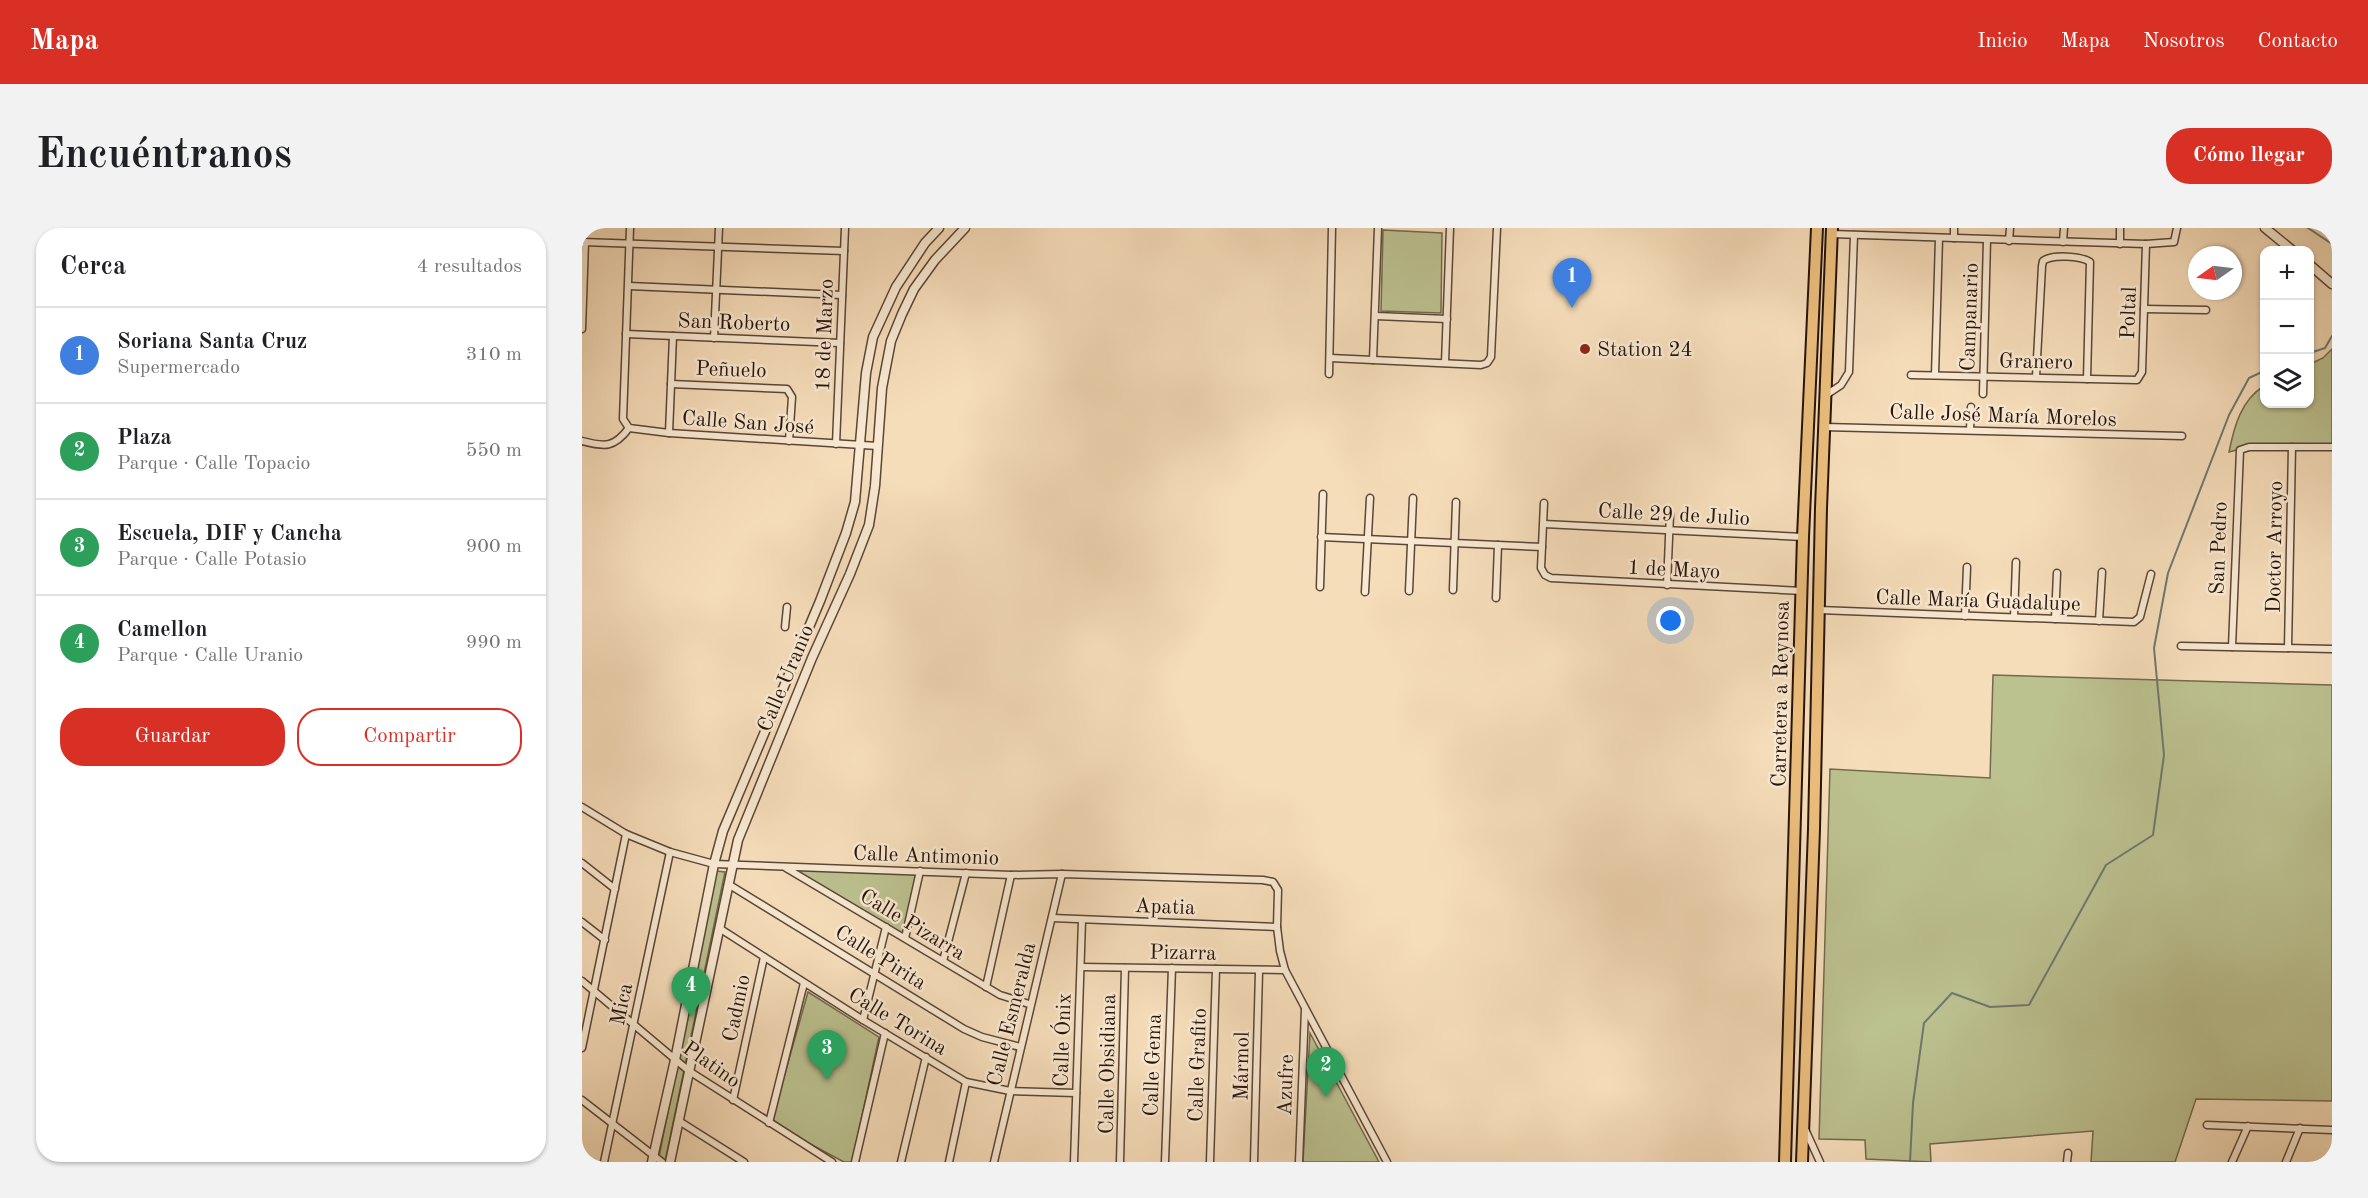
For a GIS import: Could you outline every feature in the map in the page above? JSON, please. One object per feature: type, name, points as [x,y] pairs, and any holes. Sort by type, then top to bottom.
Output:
[{"type":"main road","name":"Carretera a Reynosa","points":[[1785,1162],[1803,537],[1817,228]]},
{"type":"main road","name":"Carretera a Reynosa","points":[[1802,1162],[1831,231]]},
{"type":"main road","points":[[1815,289],[1825,301],[1828,329]]},
{"type":"main road","points":[[1804,519],[1811,525],[1816,525],[1821,508]]},
{"type":"main road","points":[[1803,551],[1811,567],[1819,596]]},
{"type":"main road","points":[[1802,591],[1809,595],[1813,603],[1817,646]]},
{"type":"main road","points":[[1791,994],[1807,995]]},
{"type":"street","points":[[582,441],[610,445],[616,443],[629,428],[623,419],[630,228]]},
{"type":"street","points":[[714,338],[719,228]]},
{"type":"street","name":"18 de Marzo","points":[[836,444],[844,228]]},
{"type":"street","name":"Calle Uranio","points":[[652,1159],[675,1060],[714,864],[723,831],[846,533],[855,502],[866,373],[873,337],[896,287],[925,243],[939,228]]},
{"type":"street","name":"Calle Uranio","points":[[670,1162],[732,865],[745,820],[864,541],[873,507],[885,365],[902,314],[914,290],[935,260],[965,228]]},
{"type":"street","points":[[1329,374],[1332,228]]},
{"type":"street","points":[[1373,360],[1378,228]]},
{"type":"street","points":[[1445,363],[1450,228]]},
{"type":"street","points":[[1330,358],[1481,365],[1487,363],[1491,357],[1497,228]]},
{"type":"street","points":[[1900,228],[1900,236]]},
{"type":"street","points":[[1954,228],[1954,238]]},
{"type":"street","points":[[2009,241],[2010,228]]},
{"type":"street","points":[[2063,242],[2064,228]]},
{"type":"street","points":[[2120,228],[2120,244]]},
{"type":"street","points":[[1831,231],[1854,235],[2146,244],[2175,241],[2177,228]]},
{"type":"street","points":[[2265,228],[2287,246]]},
{"type":"street","points":[[1825,395],[1841,385],[1849,372],[1854,235]]},
{"type":"street","points":[[1935,375],[1939,237]]},
{"type":"street","name":"Campanario","points":[[1983,394],[1987,240]]},
{"type":"street","points":[[582,329],[584,242],[844,251]]},
{"type":"street","name":"Poltal","points":[[2137,380],[2142,372],[2146,244]]},
{"type":"street","points":[[2036,377],[2043,261],[2049,257],[2085,259],[2090,262],[2087,379]]},
{"type":"street","points":[[2314,269],[2328,281]]},
{"type":"street","points":[[629,286],[842,295]]},
{"type":"street","points":[[2144,309],[2206,310]]},
{"type":"street","points":[[1376,316],[1447,319]]},
{"type":"street","name":"San Roberto","points":[[626,334],[840,343]]},
{"type":"street","points":[[669,433],[673,336]]},
{"type":"street","name":"Granero","points":[[1911,375],[2137,380]]},
{"type":"street","name":"Peñuelo","points":[[671,384],[784,388],[792,397],[789,441]]},
{"type":"street","points":[[1970,430],[1971,407]]},
{"type":"street","name":"Calle José María Morelos","points":[[1824,427],[2182,436]]},
{"type":"street","name":"Calle San José","points":[[629,428],[669,433],[878,446]]},
{"type":"street","name":"San Pedro","points":[[2232,647],[2240,450],[2249,447],[2292,447]]},
{"type":"street","points":[[2292,447],[2332,447]]},
{"type":"street","name":"Doctor Arroyo","points":[[2288,648],[2292,447]]},
{"type":"street","points":[[1320,587],[1323,494]]},
{"type":"street","points":[[1365,592],[1371,498]]},
{"type":"street","points":[[1409,591],[1413,498]]},
{"type":"street","points":[[1453,590],[1456,502]]},
{"type":"street","points":[[1321,537],[1542,547],[1544,503]]},
{"type":"street","points":[[1667,585],[1670,514]]},
{"type":"street","name":"Calle 29 de Julio","points":[[1544,524],[1803,537]]},
{"type":"street","points":[[1496,598],[1498,545]]},
{"type":"street","name":"1 de Mayo","points":[[1542,547],[1541,568],[1551,579],[1802,591]]},
{"type":"street","points":[[2014,617],[2016,562]]},
{"type":"street","points":[[1965,616],[1967,567]]},
{"type":"street","points":[[2055,619],[2057,573]]},
{"type":"street","points":[[2098,621],[2102,573]]},
{"type":"street","name":"Calle María Guadalupe","points":[[1819,610],[2137,621],[2151,574]]},
{"type":"street","points":[[784,627],[787,607]]},
{"type":"street","points":[[2181,645],[2332,649]]},
{"type":"street","name":"Calle Antimonio","points":[[582,807],[626,834],[670,852],[714,864],[1011,875],[1062,874],[1263,880],[1273,882],[1278,890],[1277,927]]},
{"type":"street","points":[[582,1048],[626,834]]},
{"type":"street","name":"Mica","points":[[604,1162],[670,852]]},
{"type":"street","points":[[582,864],[615,889]]},
{"type":"street","name":"Calle Pizarra","points":[[783,866],[1000,995],[1029,1004]]},
{"type":"street","points":[[905,938],[920,871]]},
{"type":"street","points":[[944,961],[966,873]]},
{"type":"street","name":"Calle Esmeralda","points":[[994,1162],[1029,1004],[1062,874]]},
{"type":"street","points":[[986,987],[1011,875]]},
{"type":"street","name":"Calle Pirita","points":[[728,884],[875,972],[964,1029],[982,1037],[1020,1047]]},
{"type":"street","name":"Apatia","points":[[1052,918],[1277,927]]},
{"type":"street","name":"Calle Ónix","points":[[1074,1162],[1082,920]]},
{"type":"street","points":[[582,922],[604,940]]},
{"type":"street","points":[[863,1020],[886,927]]},
{"type":"street","points":[[1277,927],[1285,970],[1387,1162]]},
{"type":"street","name":"Calle Torina","points":[[719,928],[863,1020],[966,1082],[1010,1090],[1076,1093]]},
{"type":"street","name":"Cadmio","points":[[733,1100],[764,957]]},
{"type":"street","name":"Pizarra","points":[[1081,967],[1285,970]]},
{"type":"street","name":"Calle Obsidiana","points":[[1120,1162],[1125,968]]},
{"type":"street","name":"Calle Gema","points":[[1166,1162],[1172,968]]},
{"type":"street","name":"Calle Grafito","points":[[1210,1162],[1216,969]]},
{"type":"street","name":"Mármol","points":[[1254,1162],[1259,971]]},
{"type":"street","name":"Platino","points":[[582,981],[689,1071],[832,1162]]},
{"type":"street","points":[[769,1123],[804,983]]},
{"type":"street","name":"Azufre","points":[[1299,1162],[1305,1009]]},
{"type":"street","points":[[855,1162],[885,1033]]},
{"type":"street","points":[[901,1162],[926,1057]]},
{"type":"street","points":[[949,1162],[966,1082]]},
{"type":"street","points":[[582,1100],[652,1159],[662,1162]]},
{"type":"street","points":[[679,1121],[744,1162]]},
{"type":"street","points":[[1803,1124],[1811,1137],[1820,1162]]},
{"type":"street","points":[[2207,1125],[2332,1130]]},
{"type":"street","points":[[2232,1162],[2248,1126]]},
{"type":"street","points":[[2286,1162],[2300,1128]]},
{"type":"street","points":[[2067,1162],[2068,1153]]},
{"type":"street","points":[[582,1158],[587,1162]]},
{"type":"green space","points":[[1383,230],[1442,233],[1441,313],[1381,311]]},
{"type":"green space","points":[[2332,349],[2332,447],[2249,447],[2229,452],[2233,433],[2244,406],[2260,389],[2260,408],[2314,408],[2314,362],[2323,358]]},
{"type":"green space","points":[[1993,675],[2332,685],[2332,1101],[2196,1099],[2175,1162],[2091,1162],[2093,1131],[1930,1144],[1931,1162],[1866,1159],[1865,1140],[1819,1139],[1830,769],[1990,778]]},
{"type":"green space","points":[[783,866],[920,871],[905,938]]},
{"type":"green space","points":[[716,871],[725,872],[665,1162],[658,1162]]},
{"type":"green space","points":[[808,992],[879,1037],[852,1162],[844,1162],[771,1123]]},
{"type":"green space","points":[[1310,1033],[1379,1162],[1303,1162]]},
{"type":"waterway","points":[[2308,228],[2332,244]]},
{"type":"waterway","points":[[2314,352],[2325,348],[2332,336]]},
{"type":"waterway","points":[[1910,1162],[1913,1103],[1924,1023],[1952,993],[1990,1007],[2029,1005],[2106,865],[2153,835],[2164,755],[2154,648],[2168,573],[2229,415],[2249,378],[2260,373]]},
{"type":"place","name":"Soriana Santa Cruz","points":[[1572,308]]},
{"type":"place","name":"Station 24","points":[[1585,349]]},
{"type":"place","name":"Camellon","points":[[691,1017]]},
{"type":"place","name":"Escuela, DIF y Cancha","points":[[827,1080]]},
{"type":"place","name":"Plaza","points":[[1326,1097]]}]
